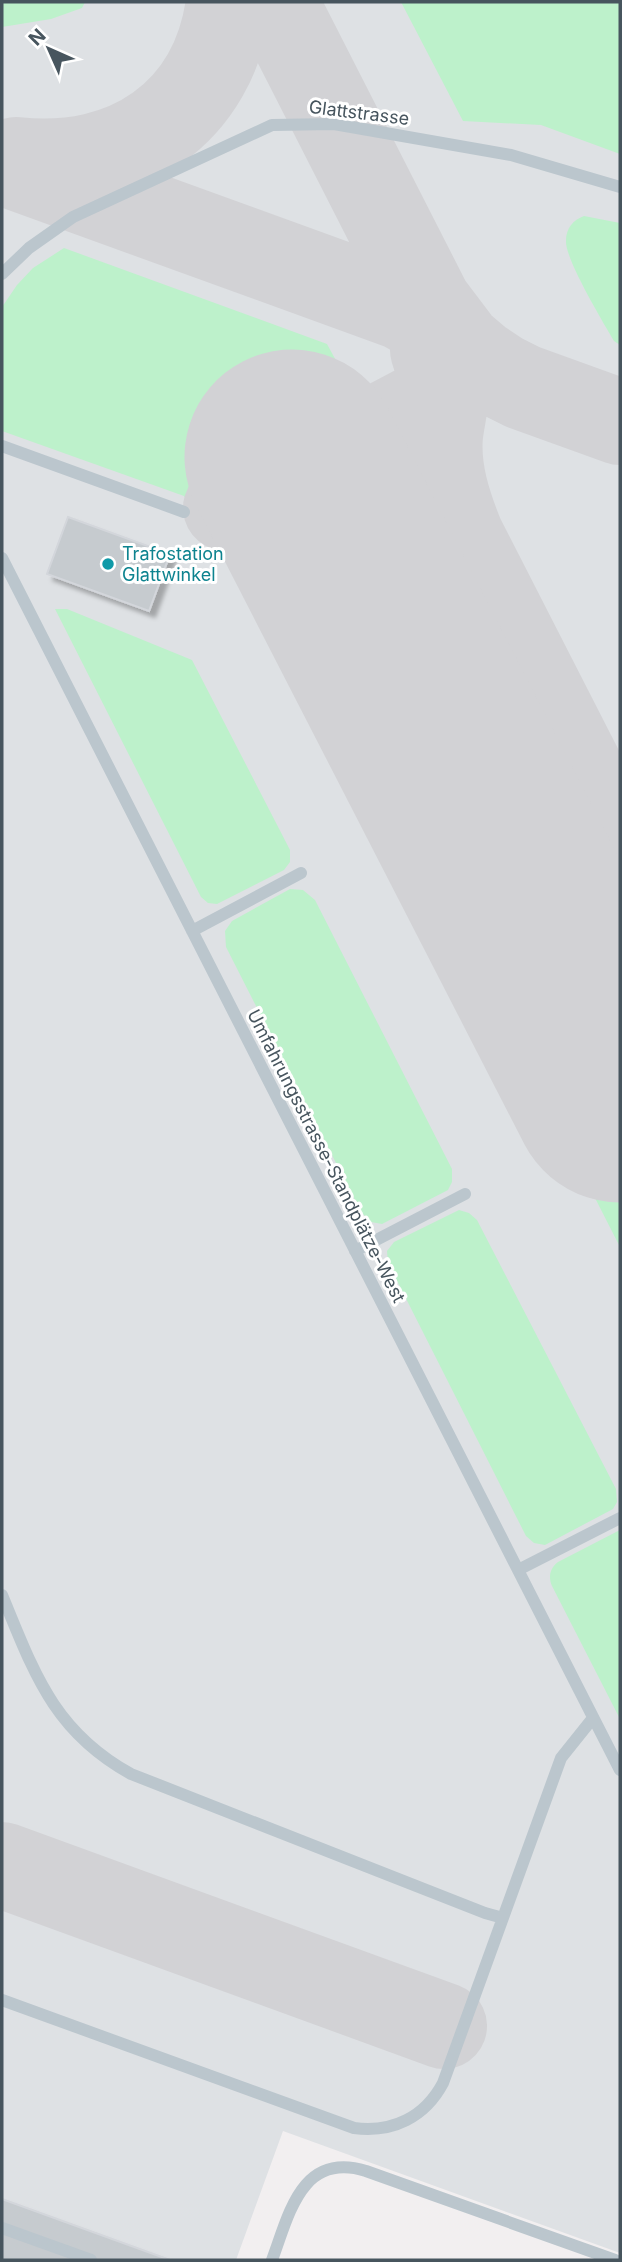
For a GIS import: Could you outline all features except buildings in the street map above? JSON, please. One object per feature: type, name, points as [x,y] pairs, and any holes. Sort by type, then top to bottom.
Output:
[{"type":"lane","name":"Glattstrasse","points":[[2,274],[29,248],[73,218],[272,125],[334,124],[511,155],[620,187]]},
{"type":"lane","points":[[2,446],[184,512]]},
{"type":"lane","name":"Umfahrungsstrasse-Standplätze-West","points":[[2,558],[620,1770]]},
{"type":"lane","points":[[192,931],[301,873]]},
{"type":"lane","points":[[355,1251],[465,1194]]},
{"type":"lane","points":[[518,1570],[620,1518]]},
{"type":"lane","points":[[2,1595],[34,1672],[56,1709],[85,1741],[118,1767],[503,1919]]},
{"type":"lane","points":[[2,2000],[344,2125],[365,2129],[387,2128],[402,2123],[416,2115],[438,2092],[561,1758],[593,1718]]},
{"type":"lane","points":[[272,2260],[293,2202],[302,2188],[323,2172],[351,2167],[615,2260]]},
{"type":"lane","points":[[2,2228],[91,2260]]},
{"type":"shaded area","points":[[2,2],[620,2],[620,2253],[283,2131],[236,2260],[122,2260],[2,2217]]},
{"type":"green space","points":[[2,2],[85,2],[82,8],[51,19],[2,27]]},
{"type":"green space","points":[[401,2],[620,2],[620,154],[541,125],[463,121]]},
{"type":"green space","points":[[584,216],[620,223],[620,345],[614,341],[594,306],[567,250],[566,236],[569,228],[573,222]]},
{"type":"green space","points":[[64,248],[327,344],[358,401],[357,417],[351,424],[190,505],[184,496],[2,431],[2,307],[33,268]]},
{"type":"green space","points":[[366,457],[620,955],[620,1247],[248,517],[283,499],[343,617],[392,594],[332,475]]},
{"type":"green space","points":[[55,609],[67,609],[192,660],[290,850],[290,862],[284,870],[217,904],[208,903],[201,897]]},
{"type":"green space","points":[[290,889],[303,890],[315,900],[452,1169],[452,1182],[448,1190],[382,1224],[371,1222],[361,1212],[226,947],[225,931],[232,921]]},
{"type":"green space","points":[[459,1210],[469,1213],[477,1220],[616,1489],[617,1502],[613,1509],[545,1545],[534,1543],[526,1536],[388,1263],[387,1251],[394,1242]]},
{"type":"green space","points":[[620,1530],[620,1719],[552,1586],[550,1576],[558,1562]]},
{"type":"taxiway","points":[[16,160],[56,161],[94,156],[128,145],[158,128],[184,104],[205,76],[220,41],[229,2]]},
{"type":"taxiway","points":[[275,2],[429,304],[457,341]]},
{"type":"taxiway","points":[[2,162],[402,307],[441,329],[501,376],[523,387],[620,422]]},
{"type":"taxiway","points":[[425,296],[446,363],[447,386],[440,448],[444,487],[452,512],[461,536],[620,847]]},
{"type":"taxiway","points":[[226,508],[446,392],[433,350]]},
{"type":"taxiway","points":[[2,1865],[444,2026]]},
{"type":"runway","points":[[292,457],[620,1095]]},
{"type":"place","name":"Trafostation Glattwinkel","points":[[108,564]]}]
